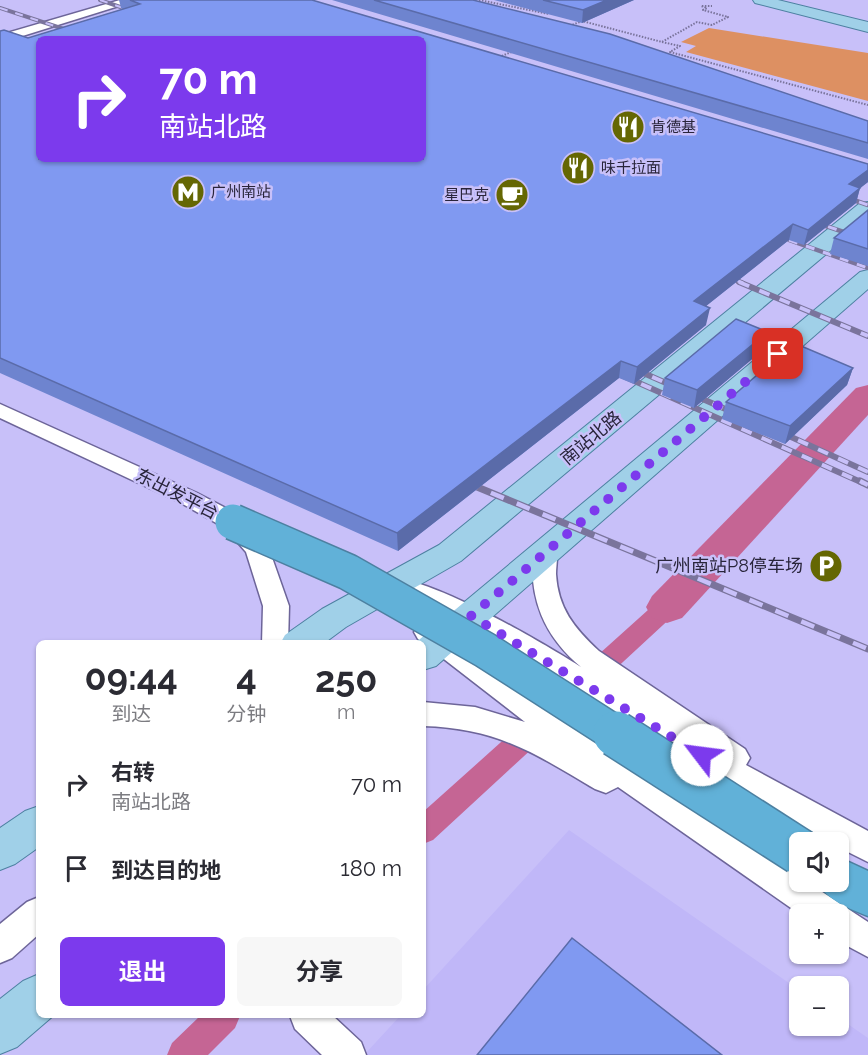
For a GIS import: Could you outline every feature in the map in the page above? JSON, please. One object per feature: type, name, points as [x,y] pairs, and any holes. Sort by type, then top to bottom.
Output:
[{"type":"highway","points":[[233,522],[348,572],[485,650],[789,866]]},
{"type":"highway","points":[[857,857],[868,895]]},
{"type":"main road","points":[[759,0],[868,27]]},
{"type":"main road","points":[[799,0],[868,16]]},
{"type":"main road","name":"南站北路","points":[[303,640],[334,618],[450,553],[483,528],[868,208]]},
{"type":"main road","points":[[431,649],[868,277]]},
{"type":"main road","points":[[0,852],[36,826]]},
{"type":"main road","points":[[0,1030],[36,1000]]},
{"type":"street","points":[[0,27],[94,0]]},
{"type":"street","points":[[0,39],[132,0]]},
{"type":"street","name":"东出发平台","points":[[0,410],[189,498],[233,522],[257,549],[276,606],[275,640]]},
{"type":"street","points":[[545,552],[542,577],[546,600],[557,626],[589,658],[681,744],[857,857]]},
{"type":"street","points":[[391,585],[430,596],[471,616],[547,661],[643,708],[857,857]]},
{"type":"street","points":[[391,585],[420,627],[431,649],[510,697],[581,756],[789,866]]},
{"type":"street","points":[[426,714],[468,715],[508,726],[581,756],[789,866]]},
{"type":"street","points":[[641,787],[681,744]]},
{"type":"street","points":[[811,892],[821,904]]},
{"type":"street","points":[[0,946],[36,916]]},
{"type":"street","points":[[849,928],[868,941]]},
{"type":"street","points":[[310,1018],[348,1055]]},
{"type":"path","points":[[479,0],[559,16]]},
{"type":"path","points":[[662,42],[697,22],[712,25],[728,17],[703,10],[707,8],[701,6],[712,6]]},
{"type":"path","points":[[571,18],[680,46],[670,52],[868,105]]},
{"type":"path","points":[[564,29],[582,21]]},
{"type":"path","points":[[499,57],[520,48]]},
{"type":"shaded area","points":[[709,28],[868,53],[868,101],[686,52],[696,46],[681,42]]},
{"type":"shaded area","points":[[569,830],[789,983],[789,1036],[849,1036],[849,1025],[868,1038],[868,1055],[364,1055],[398,1018],[426,1018],[426,987]]},
{"type":"building","name":"广州南站","points":[[130,0],[312,0],[868,164],[868,170],[849,184],[860,188],[808,230],[793,224],[694,301],[710,308],[637,367],[621,361],[397,533],[0,358],[0,31],[4,30],[28,38],[140,4]]},
{"type":"building","points":[[374,0],[473,0],[610,34],[868,121],[868,143]]},
{"type":"building","points":[[543,0],[607,0],[583,10]]},
{"type":"building","points":[[868,210],[868,249],[834,238]]},
{"type":"building","points":[[736,319],[768,332],[697,390],[665,378]]},
{"type":"building","points":[[794,343],[853,368],[790,426],[726,402]]},
{"type":"building","points":[[572,938],[722,1055],[477,1055]]},
{"type":"waterway","points":[[667,607],[868,395]]},
{"type":"waterway","points":[[588,679],[667,607]]},
{"type":"waterway","points":[[426,828],[538,726]]},
{"type":"waterway","points":[[184,1055],[221,1018]]},
{"type":"railway","points":[[100,0],[135,12]]},
{"type":"railway","points":[[0,8],[85,36]]},
{"type":"railway","points":[[842,196],[868,205]]},
{"type":"railway","points":[[811,221],[868,240]]},
{"type":"railway","points":[[789,240],[868,268]]},
{"type":"railway","points":[[721,274],[743,283]]},
{"type":"railway","points":[[739,282],[868,336]]},
{"type":"railway","points":[[632,368],[739,415]]},
{"type":"railway","points":[[621,375],[863,483]]},
{"type":"railway","points":[[778,431],[868,472]]},
{"type":"railway","points":[[860,481],[868,485]]},
{"type":"railway","points":[[465,482],[868,649]]},
{"type":"place","name":"肯德基","points":[[628,127]]},
{"type":"place","name":"味千拉面","points":[[578,168]]},
{"type":"place","name":"广州南站","points":[[188,192]]},
{"type":"place","name":"星巴克","points":[[512,195]]},
{"type":"place","name":"广州南站P8停车场","points":[[826,566]]},
{"type":"route","points":[[702,755],[471,616],[778,354]]}]
